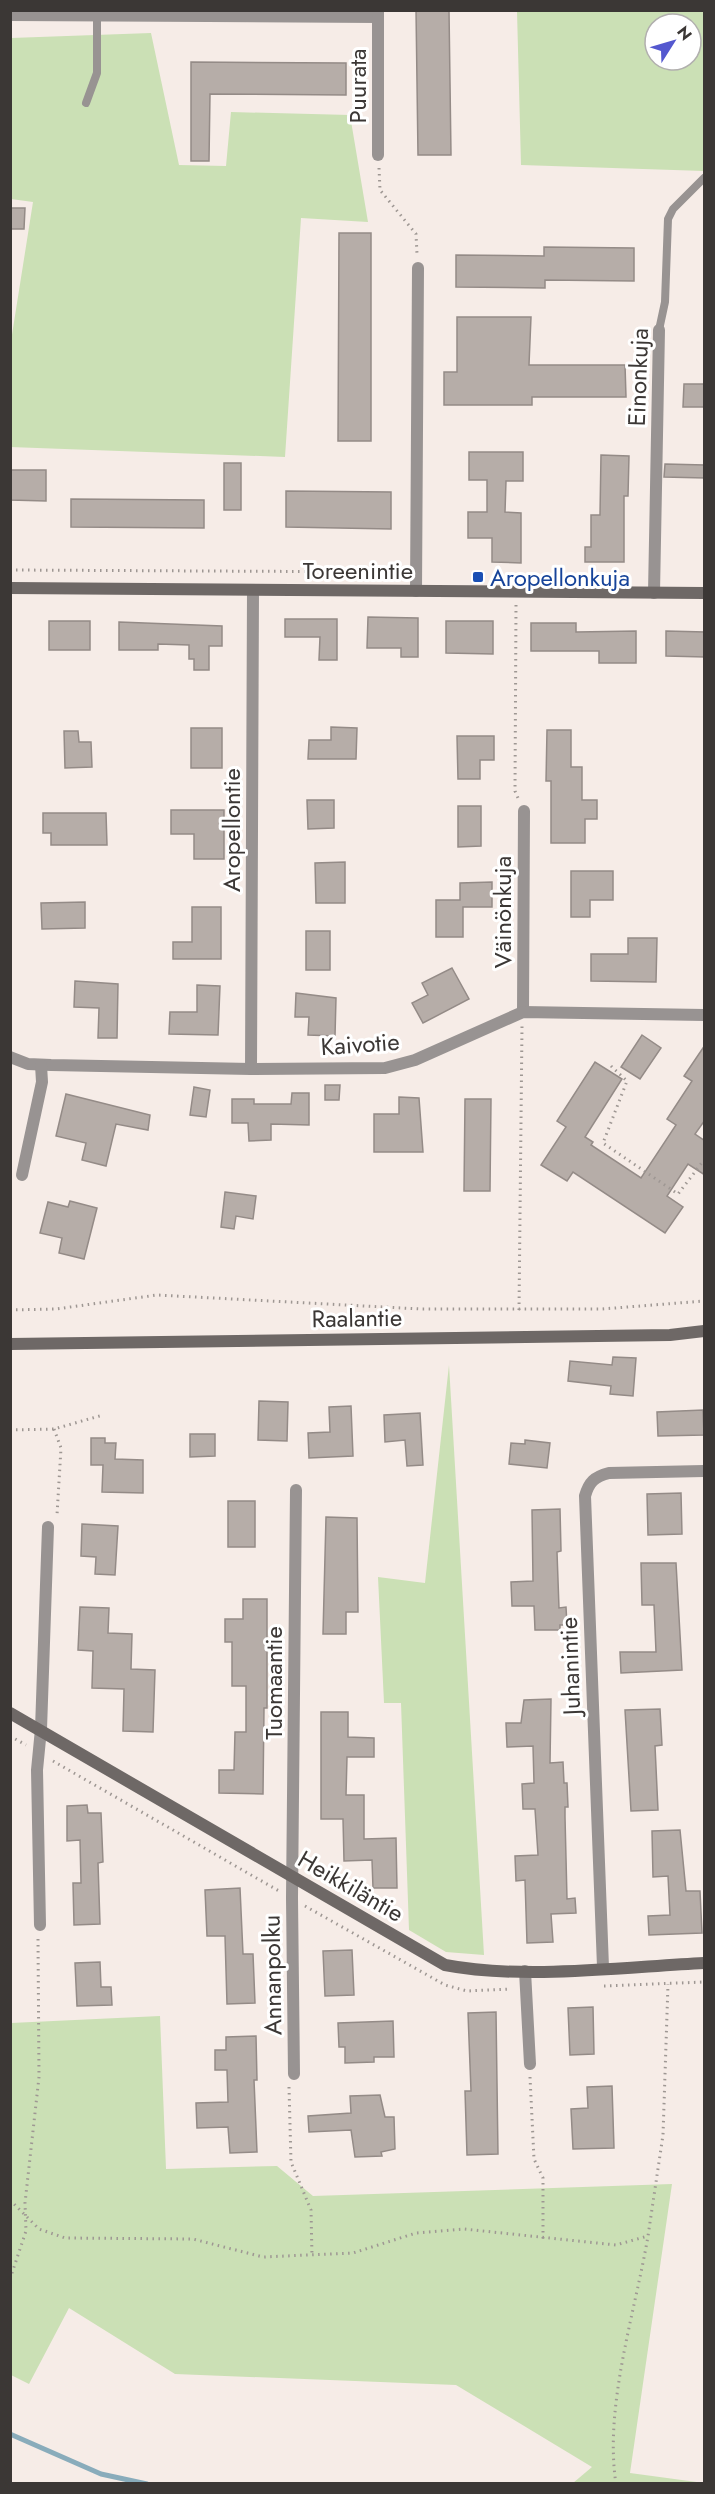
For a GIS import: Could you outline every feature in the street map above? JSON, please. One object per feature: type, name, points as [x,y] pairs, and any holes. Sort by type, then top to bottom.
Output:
[{"type":"street","name":"Puurata","points":[[10,15],[29,13],[97,15],[378,14],[378,155]]},
{"type":"street","points":[[416,591],[418,268]]},
{"type":"street","name":"Einonkuja","points":[[654,593],[659,330]]},
{"type":"street","name":"Toreenintie","points":[[10,588],[705,593]]},
{"type":"street","name":"Aropellontie","points":[[251,1069],[253,591]]},
{"type":"street","name":"Väinönkuja","points":[[522,1012],[524,811]]},
{"type":"street","name":"Kaivotie","points":[[10,1057],[27,1064],[41,1065],[251,1069],[385,1068],[415,1060],[522,1012],[705,1015]]},
{"type":"street","points":[[22,1174],[42,1082],[41,1065]]},
{"type":"street","name":"Raalantie","points":[[10,1344],[670,1335],[705,1331]]},
{"type":"street","name":"Juhanintie","points":[[603,1967],[585,1496],[588,1484],[596,1477],[609,1473],[705,1471]]},
{"type":"street","name":"Tuomaantie","points":[[293,1876],[296,1490]]},
{"type":"street","points":[[40,1925],[37,1770],[41,1729],[48,1527]]},
{"type":"street","name":"Heikkiläntie","points":[[10,1713],[445,1965],[475,1971],[525,1971],[705,1963]]},
{"type":"street","name":"Annanpolku","points":[[293,1876],[294,2074]]},
{"type":"street","points":[[525,1971],[530,2064]]},
{"type":"lane","points":[[86,103],[97,73],[97,15]]},
{"type":"lane","name":"Einonkuja","points":[[659,330],[665,302],[668,219],[673,209],[705,178]]},
{"type":"path","points":[[378,155],[380,190],[416,234],[418,268]]},
{"type":"path","points":[[10,570],[416,572]]},
{"type":"path","points":[[516,592],[515,791],[524,811]]},
{"type":"path","points":[[519,1310],[522,1012]]},
{"type":"path","points":[[612,1066],[627,1081],[603,1143],[678,1194],[705,1160]]},
{"type":"path","points":[[10,1310],[56,1309],[158,1295],[422,1309],[602,1308],[705,1301]]},
{"type":"path","points":[[10,1431],[54,1429],[103,1415]]},
{"type":"path","points":[[48,1527],[58,1512],[61,1448],[54,1429]]},
{"type":"path","points":[[10,2279],[26,2230],[25,2203],[39,2077],[36,1950],[40,1925]]},
{"type":"path","points":[[616,2484],[612,2457],[614,2413],[648,2236],[663,2135],[668,1984]]},
{"type":"path","points":[[530,2064],[534,2159],[543,2178],[543,2239]]},
{"type":"path","points":[[294,2074],[288,2091],[291,2162],[311,2210],[312,2256]]},
{"type":"path","points":[[10,2200],[39,2229],[65,2238],[193,2239],[263,2257],[353,2253],[416,2233],[464,2229],[616,2245],[648,2236]]},
{"type":"green space","points":[[517,11],[704,11],[704,171],[521,165]]},
{"type":"green space","points":[[151,33],[179,165],[226,166],[231,112],[350,115],[368,222],[301,218],[285,457],[10,447],[11,341],[33,202],[11,199],[11,38]]},
{"type":"green space","points":[[449,1365],[484,1955],[446,1952],[409,1930],[401,1703],[384,1703],[378,1577],[425,1583]]},
{"type":"green space","points":[[160,2016],[166,2169],[277,2166],[313,2196],[672,2184],[630,2473],[704,2483],[573,2483],[592,2467],[456,2385],[175,2374],[69,2308],[29,2384],[11,2375],[11,2023]]},
{"type":"building","points":[[416,10],[449,10],[451,155],[418,155]]},
{"type":"building","points":[[191,62],[346,63],[346,95],[210,94],[209,161],[191,161]]},
{"type":"building","points":[[10,208],[25,208],[24,229],[10,229]]},
{"type":"building","points":[[339,233],[371,233],[371,441],[338,441]]},
{"type":"building","points":[[544,247],[634,248],[634,281],[545,280],[545,288],[456,287],[456,255],[544,256]]},
{"type":"building","points":[[457,317],[531,317],[529,365],[625,365],[626,397],[532,397],[532,405],[444,405],[444,372],[457,372]]},
{"type":"building","points":[[684,384],[705,384],[705,407],[683,407]]},
{"type":"building","points":[[469,452],[523,452],[523,481],[506,481],[505,512],[521,513],[521,563],[492,562],[492,538],[468,538],[468,512],[487,512],[487,480],[469,480]]},
{"type":"building","points":[[601,455],[629,456],[628,496],[624,496],[624,562],[585,562],[585,547],[591,547],[591,515],[600,515]]},
{"type":"building","points":[[224,463],[241,463],[241,510],[224,510]]},
{"type":"building","points":[[665,464],[705,465],[705,478],[664,477]]},
{"type":"building","points":[[10,470],[46,470],[46,501],[10,500]]},
{"type":"building","points":[[286,491],[391,492],[391,529],[286,527]]},
{"type":"building","points":[[71,499],[204,500],[204,528],[71,527]]},
{"type":"building","points":[[368,617],[418,618],[418,657],[401,657],[401,648],[367,648]]},
{"type":"building","points":[[285,619],[337,619],[337,660],[319,660],[320,637],[285,637]]},
{"type":"building","points":[[49,621],[90,621],[90,650],[49,650]]},
{"type":"building","points":[[446,621],[493,621],[493,654],[446,653]]},
{"type":"building","points":[[119,622],[222,626],[222,646],[209,646],[209,670],[194,670],[194,659],[189,659],[189,645],[158,644],[158,650],[119,650]]},
{"type":"building","points":[[531,623],[576,623],[576,632],[636,631],[636,663],[599,663],[599,651],[531,651]]},
{"type":"building","points":[[666,631],[705,632],[705,657],[666,656]]},
{"type":"building","points":[[331,727],[357,728],[356,759],[308,759],[309,740],[331,740]]},
{"type":"building","points":[[191,728],[222,728],[222,768],[191,768]]},
{"type":"building","points":[[547,730],[571,730],[571,767],[582,767],[582,800],[597,800],[597,819],[585,819],[585,843],[551,843],[551,781],[546,781]]},
{"type":"building","points":[[64,731],[78,731],[79,742],[91,742],[92,767],[65,768]]},
{"type":"building","points":[[457,736],[494,736],[494,760],[480,760],[480,779],[458,779]]},
{"type":"building","points":[[307,800],[334,800],[334,828],[308,829]]},
{"type":"building","points":[[458,806],[481,806],[481,846],[458,847]]},
{"type":"building","points":[[171,810],[224,810],[224,859],[194,859],[194,834],[171,834]]},
{"type":"building","points":[[43,813],[106,813],[107,845],[51,845],[51,833],[43,833]]},
{"type":"building","points":[[345,862],[345,903],[316,903],[315,863]]},
{"type":"building","points":[[571,871],[613,871],[613,900],[590,900],[590,917],[571,917]]},
{"type":"building","points":[[492,882],[492,907],[463,907],[463,937],[436,937],[436,900],[460,900],[460,883]]},
{"type":"building","points":[[85,902],[85,928],[42,929],[41,903]]},
{"type":"building","points":[[192,907],[221,907],[221,959],[173,959],[173,942],[192,942]]},
{"type":"building","points":[[306,931],[330,931],[330,970],[306,970]]},
{"type":"building","points":[[628,938],[657,938],[656,982],[591,981],[591,954],[628,954]]},
{"type":"building","points":[[452,968],[469,999],[423,1023],[412,1003],[428,995],[422,983]]},
{"type":"building","points":[[75,981],[118,984],[117,1038],[98,1038],[99,1008],[74,1007]]},
{"type":"building","points":[[197,985],[220,986],[218,1035],[169,1034],[170,1012],[197,1012]]},
{"type":"building","points":[[296,993],[336,998],[335,1036],[308,1035],[309,1017],[295,1017]]},
{"type":"building","points":[[642,1035],[661,1048],[640,1079],[621,1067]]},
{"type":"building","points":[[705,1045],[705,1120],[695,1134],[705,1141],[705,1175],[688,1164],[667,1196],[683,1207],[665,1233],[573,1172],[567,1181],[541,1165],[566,1127],[557,1121],[595,1062],[622,1079],[585,1137],[593,1142],[591,1145],[641,1178],[676,1125],[667,1119],[692,1081],[684,1076]]},
{"type":"building","points":[[325,1085],[340,1085],[339,1100],[325,1100]]},
{"type":"building","points":[[194,1087],[210,1090],[206,1117],[190,1115]]},
{"type":"building","points":[[292,1093],[309,1093],[309,1125],[271,1124],[271,1140],[249,1141],[248,1123],[232,1123],[232,1099],[254,1099],[254,1104],[291,1104]]},
{"type":"building","points":[[66,1094],[150,1115],[148,1130],[116,1124],[106,1166],[82,1160],[86,1143],[56,1136]]},
{"type":"building","points":[[399,1097],[419,1098],[423,1152],[374,1152],[374,1114],[399,1114]]},
{"type":"building","points":[[465,1099],[491,1099],[490,1191],[464,1191]]},
{"type":"building","points":[[225,1192],[256,1196],[253,1219],[236,1216],[234,1229],[221,1227]]},
{"type":"building","points":[[70,1201],[97,1208],[84,1259],[59,1253],[62,1238],[40,1233],[48,1202],[68,1207]]},
{"type":"building","points":[[613,1357],[636,1358],[633,1396],[610,1394],[611,1386],[568,1381],[570,1361],[612,1365]]},
{"type":"building","points":[[259,1401],[288,1402],[287,1441],[258,1440]]},
{"type":"building","points":[[351,1406],[353,1456],[309,1458],[308,1433],[330,1432],[329,1407]]},
{"type":"building","points":[[703,1410],[704,1435],[658,1436],[657,1412]]},
{"type":"building","points":[[420,1413],[423,1465],[407,1466],[405,1440],[385,1442],[384,1415]]},
{"type":"building","points":[[190,1434],[215,1434],[215,1456],[190,1457]]},
{"type":"building","points":[[91,1438],[105,1438],[105,1443],[116,1443],[115,1459],[143,1460],[143,1493],[102,1492],[103,1465],[91,1465]]},
{"type":"building","points":[[525,1440],[550,1443],[547,1468],[509,1464],[511,1443],[525,1444]]},
{"type":"building","points":[[681,1493],[682,1534],[648,1535],[647,1494]]},
{"type":"building","points":[[228,1501],[255,1501],[255,1547],[228,1547]]},
{"type":"building","points":[[560,1509],[561,1551],[557,1552],[559,1608],[566,1607],[567,1625],[560,1625],[560,1630],[535,1630],[534,1606],[512,1606],[511,1582],[533,1581],[532,1510]]},
{"type":"building","points":[[326,1517],[357,1518],[358,1612],[346,1612],[346,1634],[323,1634]]},
{"type":"building","points":[[82,1524],[118,1526],[115,1575],[95,1574],[96,1557],[81,1556]]},
{"type":"building","points":[[641,1563],[676,1563],[682,1670],[621,1673],[620,1652],[656,1652],[654,1605],[642,1605]]},
{"type":"building","points":[[243,1599],[267,1599],[267,1708],[264,1708],[263,1794],[219,1793],[219,1770],[234,1770],[235,1732],[246,1732],[246,1686],[232,1686],[232,1642],[225,1642],[225,1619],[243,1619]]},
{"type":"building","points":[[80,1607],[109,1608],[108,1633],[132,1634],[131,1669],[155,1670],[153,1732],[123,1731],[124,1689],[92,1688],[93,1651],[78,1650]]},
{"type":"building","points":[[551,1699],[550,1763],[563,1762],[564,1783],[567,1783],[568,1807],[565,1807],[565,1817],[567,1899],[575,1898],[576,1913],[551,1914],[553,1942],[527,1943],[525,1880],[516,1881],[515,1856],[538,1855],[535,1809],[523,1809],[522,1784],[534,1783],[533,1746],[507,1747],[506,1723],[521,1723],[524,1700]]},
{"type":"building","points":[[660,1709],[662,1745],[655,1746],[658,1810],[631,1811],[625,1710]]},
{"type":"building","points":[[321,1712],[348,1712],[348,1737],[374,1738],[374,1757],[347,1757],[346,1795],[364,1795],[364,1839],[396,1838],[397,1888],[373,1888],[372,1860],[344,1861],[343,1819],[321,1819]]},
{"type":"building","points":[[87,1805],[88,1813],[101,1813],[103,1862],[98,1863],[100,1924],[74,1925],[73,1883],[81,1883],[80,1840],[67,1841],[67,1806]]},
{"type":"building","points":[[680,1830],[686,1891],[700,1891],[702,1933],[649,1935],[648,1916],[670,1915],[668,1876],[653,1877],[652,1831]]},
{"type":"building","points":[[240,1888],[243,1954],[253,1954],[255,2003],[227,2004],[225,1936],[207,1936],[205,1890]]},
{"type":"building","points":[[352,1950],[354,1995],[325,1996],[323,1951]]},
{"type":"building","points":[[100,1962],[101,1987],[111,1987],[112,2005],[77,2006],[75,1963]]},
{"type":"building","points":[[593,2007],[594,2054],[570,2055],[568,2008]]},
{"type":"building","points":[[496,2012],[498,2154],[467,2155],[465,2091],[471,2091],[468,2013]]},
{"type":"building","points":[[393,2021],[394,2057],[374,2057],[374,2062],[345,2063],[345,2047],[339,2047],[338,2023]]},
{"type":"building","points":[[256,2036],[257,2080],[254,2080],[257,2152],[230,2153],[228,2127],[197,2128],[196,2103],[228,2102],[227,2070],[215,2070],[215,2050],[226,2050],[226,2037]]},
{"type":"building","points":[[612,2086],[614,2148],[573,2149],[571,2109],[588,2108],[587,2087]]},
{"type":"building","points":[[380,2095],[385,2117],[394,2117],[395,2149],[381,2152],[382,2156],[355,2157],[351,2130],[309,2132],[308,2116],[351,2113],[350,2096]]},
{"type":"waterway","points":[[10,2434],[101,2474],[147,2484]]},
{"type":"place","name":"Aropellonkuja","points":[[478,577]]}]
